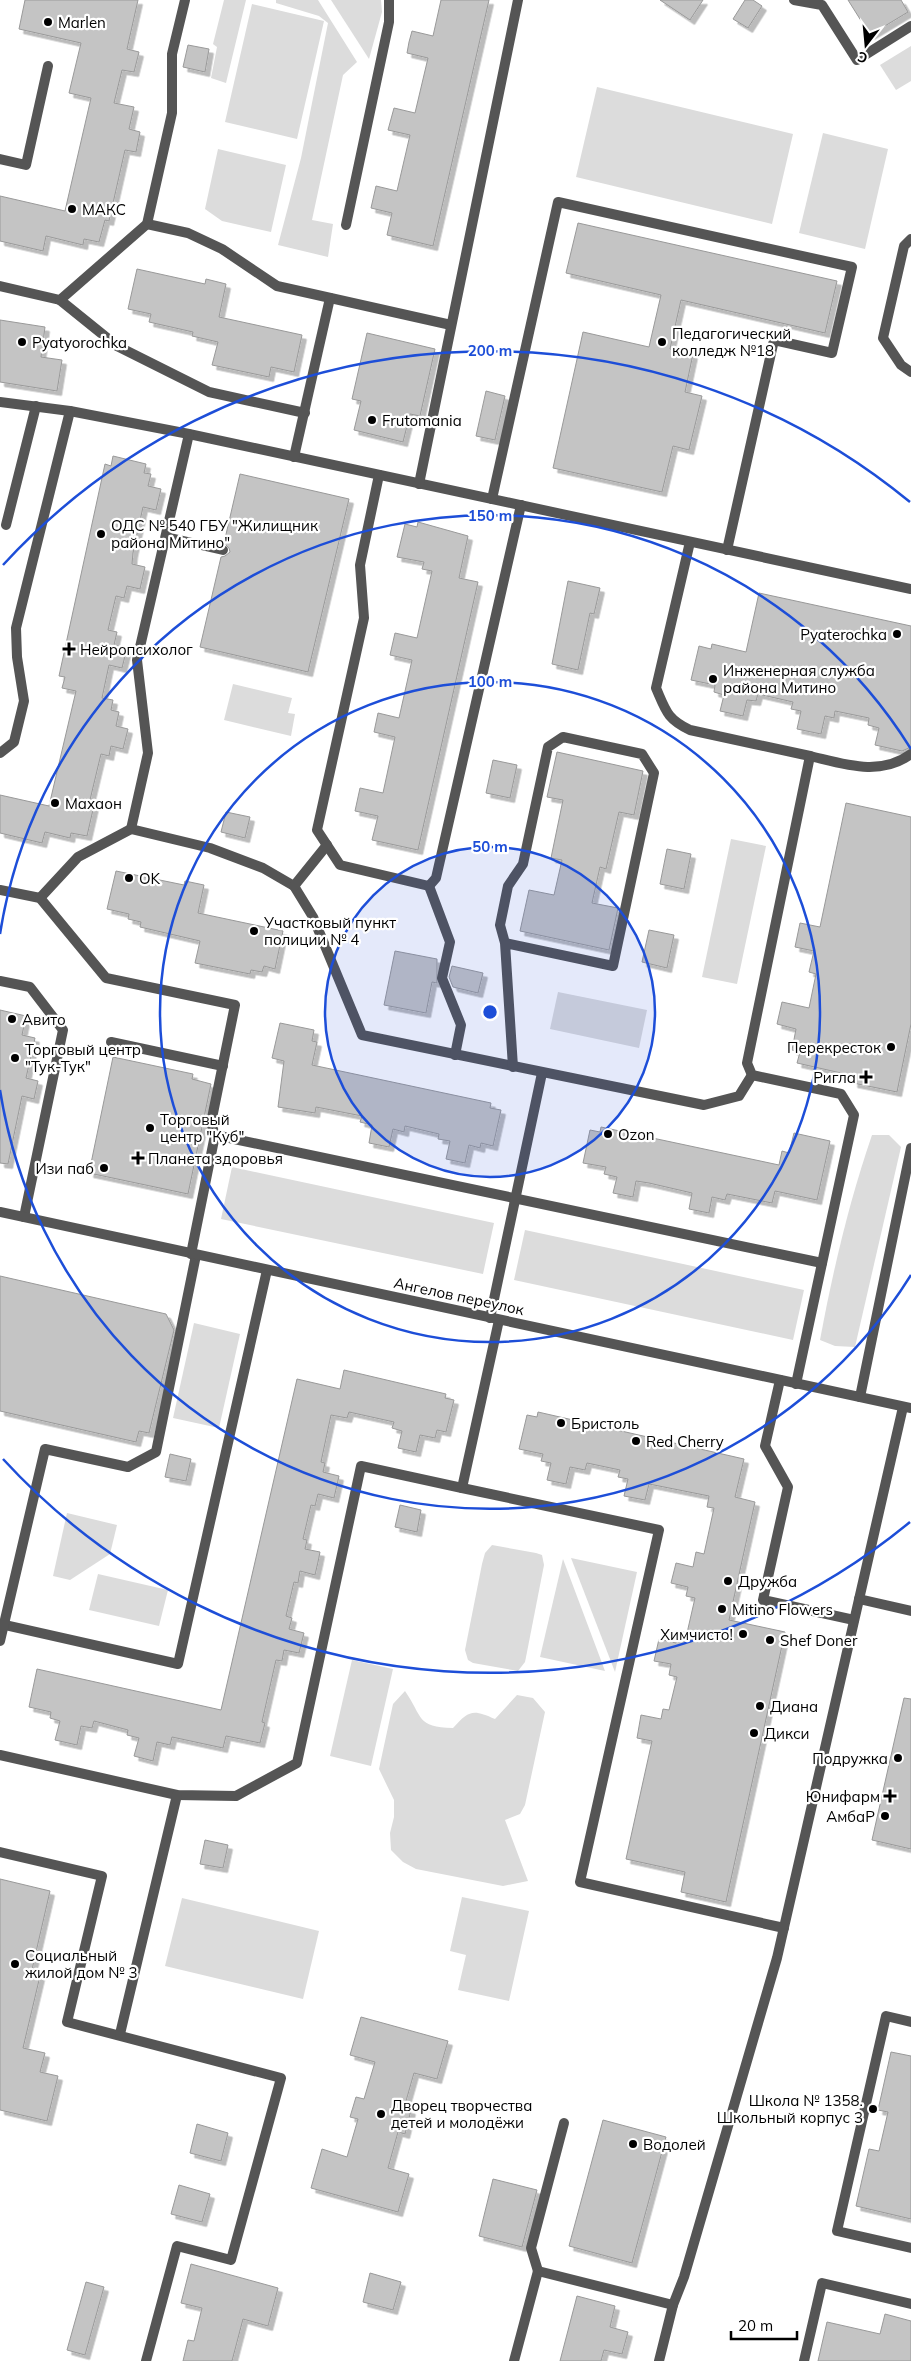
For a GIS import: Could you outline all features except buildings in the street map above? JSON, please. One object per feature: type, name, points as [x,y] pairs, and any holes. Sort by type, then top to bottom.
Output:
[{"type":"street","points":[[60,300],[147,224],[172,114],[172,54],[185,0]]},
{"type":"street","points":[[346,225],[390,22],[389,0]]},
{"type":"street","points":[[419,484],[518,0]]},
{"type":"street","points":[[794,0],[822,5],[857,60],[911,26]]},
{"type":"street","points":[[0,159],[26,165],[48,66]]},
{"type":"street","points":[[492,499],[558,202],[852,268],[832,353],[774,340],[727,550]]},
{"type":"street","points":[[147,224],[188,233],[222,249],[277,286],[452,325]]},
{"type":"street","points":[[911,239],[904,246],[882,338],[901,365],[911,372]]},
{"type":"street","points":[[0,286],[60,300],[116,346],[209,392],[304,413]]},
{"type":"street","points":[[294,457],[330,298]]},
{"type":"street","points":[[0,402],[70,411],[189,434],[911,589]]},
{"type":"street","points":[[6,525],[36,406]]},
{"type":"street","points":[[0,752],[14,742],[24,701],[16,658],[16,628],[70,411]]},
{"type":"street","points":[[130,829],[148,753],[137,660],[189,434]]},
{"type":"street","points":[[379,475],[360,565],[364,618],[317,830],[340,866],[429,886]]},
{"type":"street","points":[[429,886],[436,878],[521,505]]},
{"type":"street","points":[[166,537],[222,550]]},
{"type":"street","points":[[690,542],[656,688],[673,722],[690,730],[868,769],[904,760],[911,754]]},
{"type":"street","points":[[505,943],[613,966],[654,772],[642,754],[564,737],[548,747],[523,864],[508,886],[500,925],[505,943],[513,1067]]},
{"type":"street","points":[[752,1075],[747,1063],[810,756]]},
{"type":"street","points":[[40,898],[78,857],[130,829],[210,848],[263,868],[294,886],[313,917],[362,1036],[704,1104],[738,1096],[752,1075]]},
{"type":"street","points":[[294,886],[327,845]]},
{"type":"street","points":[[429,886],[450,942],[442,978],[461,1025],[455,1055]]},
{"type":"street","points":[[0,890],[40,898],[106,978],[235,1005],[211,1123],[215,1135],[194,1255],[156,1452],[128,1467],[45,1449],[2,1624],[0,1641]]},
{"type":"street","points":[[0,981],[30,987],[63,1030],[24,1217]]},
{"type":"street","points":[[111,1042],[223,1066]]},
{"type":"street","points":[[462,1488],[515,1198],[542,1073]]},
{"type":"street","points":[[752,1075],[841,1094],[854,1115],[796,1384]]},
{"type":"street","points":[[215,1135],[822,1263]]},
{"type":"street","points":[[860,1397],[911,1148]]},
{"type":"street","name":"Ангелов переулок","points":[[0,1212],[907,1408]]},
{"type":"street","points":[[2,1624],[178,1664],[267,1270]]},
{"type":"street","points":[[780,1380],[765,1446],[788,1487],[763,1600],[854,1620]]},
{"type":"street","points":[[660,2361],[673,2305],[684,2277],[777,1958],[854,1620],[907,1408]]},
{"type":"street","points":[[0,1756],[177,1795],[236,1796],[296,1763],[361,1466],[659,1530],[580,1882],[784,1928]]},
{"type":"street","points":[[859,1599],[911,1611]]},
{"type":"street","points":[[120,2034],[177,1795]]},
{"type":"street","points":[[0,1852],[102,1876],[67,2022],[120,2034],[281,2078],[231,2260],[177,2246],[146,2361]]},
{"type":"street","points":[[911,2022],[886,2016],[837,2231],[911,2248]]},
{"type":"street","points":[[514,2361],[538,2271],[531,2248],[564,2123]]},
{"type":"street","points":[[538,2271],[673,2305]]},
{"type":"street","points":[[804,2361],[822,2283],[911,2304]]},
{"type":"shaded area","points":[[224,0],[246,0],[226,83],[211,78],[217,47],[213,44]]},
{"type":"shaded area","points":[[276,0],[318,0],[357,62],[343,75],[312,220],[333,224],[328,257],[278,245],[301,158],[328,23],[319,16],[276,3]]},
{"type":"shaded area","points":[[331,0],[381,0],[382,12],[369,59]]},
{"type":"shaded area","points":[[252,4],[324,21],[297,139],[225,122]]},
{"type":"shaded area","points":[[911,46],[911,81],[896,90],[880,65]]},
{"type":"shaded area","points":[[597,87],[793,134],[772,224],[576,177]]},
{"type":"shaded area","points":[[823,133],[888,149],[865,249],[799,233]]},
{"type":"shaded area","points":[[218,149],[286,165],[271,232],[222,221],[205,209]]},
{"type":"shaded area","points":[[233,684],[292,698],[288,713],[295,714],[291,736],[224,720]]},
{"type":"shaded area","points":[[731,839],[766,846],[737,984],[702,977]]},
{"type":"shaded area","points":[[558,992],[647,1010],[639,1048],[550,1029]]},
{"type":"shaded area","points":[[872,1135],[889,1135],[901,1147],[855,1347],[835,1346],[820,1340],[842,1236]]},
{"type":"shaded area","points":[[232,1167],[494,1223],[483,1274],[221,1219]]},
{"type":"shaded area","points":[[525,1230],[804,1290],[793,1340],[514,1280]]},
{"type":"shaded area","points":[[194,1323],[240,1334],[219,1428],[173,1418]]},
{"type":"shaded area","points":[[67,1513],[117,1525],[110,1554],[70,1580],[53,1576]]},
{"type":"shaded area","points":[[492,1545],[542,1555],[544,1565],[525,1662],[518,1671],[473,1663],[468,1660],[465,1650],[482,1564],[485,1553]]},
{"type":"shaded area","points":[[571,1558],[637,1572],[615,1672]]},
{"type":"shaded area","points":[[563,1559],[605,1671],[540,1657]]},
{"type":"shaded area","points":[[98,1574],[168,1590],[159,1626],[89,1610]]},
{"type":"shaded area","points":[[352,1660],[393,1669],[371,1766],[330,1756]]},
{"type":"shaded area","points":[[405,1691],[418,1714],[426,1723],[441,1727],[453,1728],[463,1718],[472,1713],[495,1719],[517,1695],[533,1698],[545,1712],[525,1805],[520,1814],[505,1820],[528,1881],[503,1886],[416,1869],[403,1862],[391,1850],[390,1833],[394,1817],[394,1800],[379,1769],[393,1704]]},
{"type":"shaded area","points":[[462,1897],[529,1911],[509,2001],[458,1990],[466,1955],[450,1951]]},
{"type":"shaded area","points":[[182,1898],[319,1931],[303,1999],[165,1966]]},
{"type":"place","name":"Marlen","points":[[48,22]]},
{"type":"place","name":"МАКС","points":[[72,209]]},
{"type":"place","name":"Pyatyorochka","points":[[22,342]]},
{"type":"place","name":"Педагогический колледж №18","points":[[662,342]]},
{"type":"place","name":"Frutomania","points":[[372,420]]},
{"type":"place","name":"ОДС № 540 ГБУ \"Жилищник района Митино\"","points":[[101,534]]},
{"type":"place","name":"Pyaterochka","points":[[897,634]]},
{"type":"place","name":"Нейропсихолог","points":[[69,649]]},
{"type":"place","name":"Инженерная служба района Митино","points":[[713,679]]},
{"type":"place","name":"Махаон","points":[[55,803]]},
{"type":"place","name":"OK","points":[[129,878]]},
{"type":"place","name":"Участковый пункт полиции № 4","points":[[254,931]]},
{"type":"place","name":"Авито","points":[[12,1019]]},
{"type":"place","name":"Перекресток","points":[[891,1047]]},
{"type":"place","name":"Торговый центр \"Тук-Тук\"","points":[[15,1058]]},
{"type":"place","name":"Ригла","points":[[866,1077]]},
{"type":"place","name":"Торговый центр \"Куб\"","points":[[150,1128]]},
{"type":"place","name":"Ozon","points":[[608,1134]]},
{"type":"place","name":"Планета здоровья","points":[[138,1158]]},
{"type":"place","name":"Изи паб","points":[[104,1168]]},
{"type":"place","name":"Бристоль","points":[[561,1423]]},
{"type":"place","name":"Red Cherry","points":[[636,1441]]},
{"type":"place","name":"Дружба","points":[[728,1581]]},
{"type":"place","name":"Mitino Flowers","points":[[722,1609]]},
{"type":"place","name":"Химчисто!","points":[[743,1634]]},
{"type":"place","name":"Shef Doner","points":[[770,1640]]},
{"type":"place","name":"Диана","points":[[760,1706]]},
{"type":"place","name":"Дикси","points":[[754,1733]]},
{"type":"place","name":"Подружка","points":[[898,1758]]},
{"type":"place","name":"Юнифарм","points":[[890,1796]]},
{"type":"place","name":"АмбаР","points":[[885,1816]]},
{"type":"place","name":"Социальный жилой дом № 3","points":[[15,1964]]},
{"type":"place","name":"Школа № 1358. Школьный корпус 3","points":[[873,2109]]},
{"type":"place","name":"Дворец творчества детей и молодёжи","points":[[381,2114]]},
{"type":"place","name":"Водолей","points":[[633,2144]]}]
